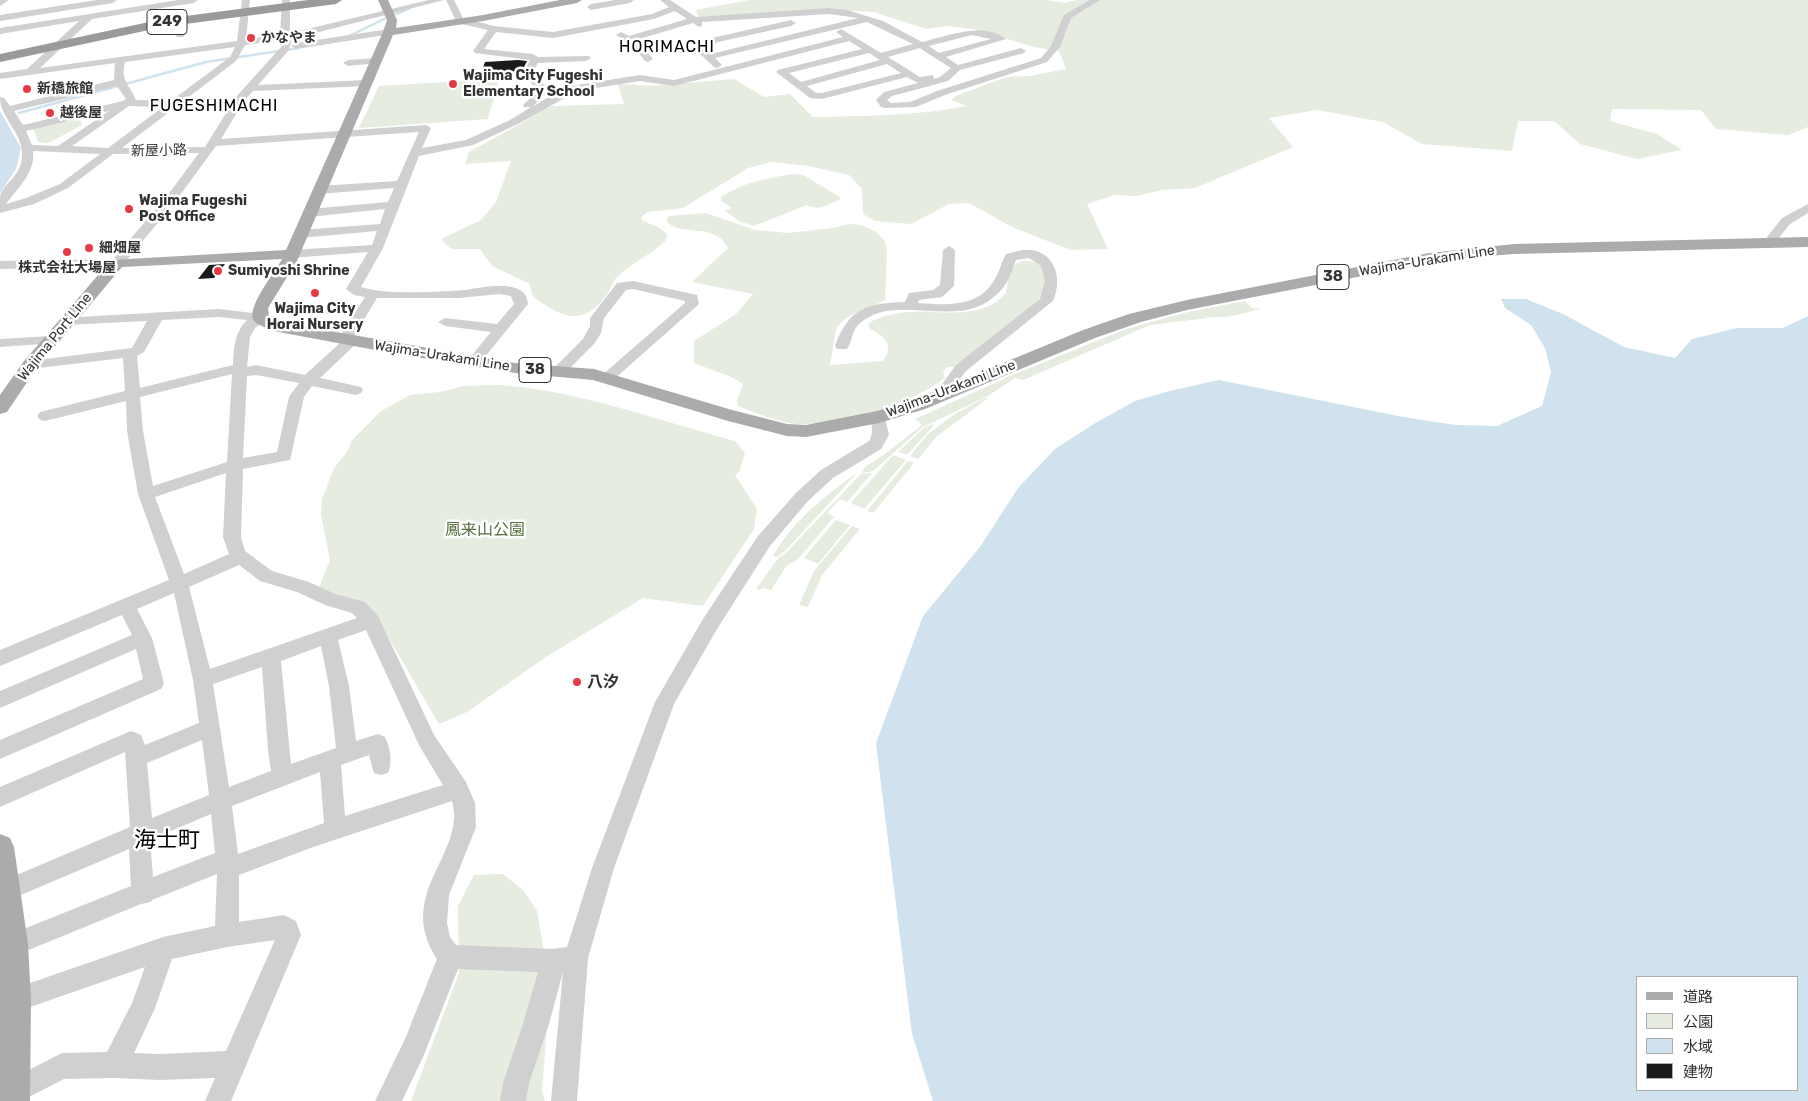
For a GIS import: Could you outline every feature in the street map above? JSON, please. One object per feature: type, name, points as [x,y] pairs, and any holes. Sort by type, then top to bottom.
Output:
[{"type":"highway","name":"249","points":[[0,58],[162,20],[246,6],[336,0]]},
{"type":"main road","points":[[261,318],[260,308],[289,261],[389,32],[392,20],[383,0]]},
{"type":"main road","points":[[389,32],[462,21],[544,3],[577,0]]},
{"type":"main road","name":"Wajima-Urakami Line","points":[[261,318],[279,327],[349,340],[515,368],[559,371],[606,378],[728,415],[796,432],[817,430],[879,417],[918,405],[1089,334],[1143,316],[1430,258],[1507,249],[1767,245],[1808,242]]},
{"type":"main road","points":[[117,263],[291,254]]},
{"type":"main road","name":"Wajima Port Line","points":[[0,408],[30,365],[117,263]]},
{"type":"main road","points":[[0,847],[14,944],[16,1000],[15,1096]]},
{"type":"street","points":[[0,3],[5,0]]},
{"type":"street","points":[[0,18],[108,0]]},
{"type":"street","points":[[30,72],[57,45],[63,42],[108,0]]},
{"type":"street","points":[[0,31],[89,18],[158,3],[194,0]]},
{"type":"street","points":[[0,76],[285,38],[440,0]]},
{"type":"street","points":[[450,0],[462,21],[494,30],[557,34],[654,16],[670,4]]},
{"type":"street","points":[[582,0],[612,24],[618,34],[638,46],[648,58]]},
{"type":"street","points":[[591,7],[630,0]]},
{"type":"street","points":[[955,70],[944,78],[888,94],[881,100],[885,105],[891,106],[912,105],[940,93],[1044,60],[1056,47],[1067,17],[1096,0]]},
{"type":"street","points":[[158,3],[162,20]]},
{"type":"street","points":[[0,265],[117,263],[166,206],[211,146],[249,88],[281,50],[288,39],[285,38],[286,3]]},
{"type":"street","points":[[636,11],[670,4]]},
{"type":"street","points":[[670,4],[692,23],[707,30],[715,40]]},
{"type":"street","points":[[0,8],[17,5]]},
{"type":"street","points":[[69,13],[80,9],[83,5]]},
{"type":"street","points":[[0,208],[30,201],[57,191],[238,56],[246,6]]},
{"type":"street","points":[[629,39],[673,32],[692,23],[843,12],[870,18],[938,56],[955,70]]},
{"type":"street","points":[[723,70],[699,48],[715,40],[814,15],[919,80],[1021,52]]},
{"type":"street","points":[[180,17],[180,35]]},
{"type":"street","points":[[708,57],[870,18]]},
{"type":"street","points":[[494,30],[477,49],[478,51],[586,58]]},
{"type":"street","points":[[281,50],[389,32]]},
{"type":"street","points":[[799,85],[884,59],[920,45],[972,32],[1001,39],[938,56]]},
{"type":"street","points":[[500,128],[544,91],[544,88],[527,75],[539,54],[557,34]]},
{"type":"street","points":[[475,360],[521,304],[520,297],[515,292],[502,290],[461,294],[374,294],[356,292],[353,289],[377,248],[415,153],[469,143],[575,88],[640,78],[674,83],[851,38]]},
{"type":"street","points":[[870,50],[781,72],[814,96],[822,96],[908,74]]},
{"type":"street","points":[[60,149],[128,103],[131,99],[121,85],[117,73],[121,60]]},
{"type":"street","points":[[348,63],[376,61]]},
{"type":"street","points":[[249,88],[368,83]]},
{"type":"street","points":[[8,110],[121,85]]},
{"type":"street","points":[[0,100],[8,110],[28,148],[27,164],[21,176],[0,203]]},
{"type":"street","points":[[18,129],[128,103],[173,104]]},
{"type":"street","name":"新屋小路","points":[[28,148],[111,151],[211,146],[426,128],[415,153]]},
{"type":"street","points":[[319,190],[401,184]]},
{"type":"street","points":[[309,213],[394,205]]},
{"type":"street","points":[[1767,245],[1786,222],[1808,208]]},
{"type":"street","points":[[300,234],[386,227]]},
{"type":"street","points":[[291,254],[377,248]]},
{"type":"street","points":[[910,307],[914,296],[937,294],[947,286],[949,250]]},
{"type":"street","points":[[842,346],[848,328],[863,314],[885,308],[951,309],[975,303],[984,299],[997,287],[1011,257],[1020,253],[1028,253],[1047,264],[1051,275],[1052,288],[1046,301],[961,368],[946,387],[947,393]]},
{"type":"street","points":[[559,371],[587,343],[598,325],[597,318],[622,286],[633,285],[692,298],[692,304],[606,378]]},
{"type":"street","points":[[146,494],[234,465],[284,456],[295,400],[308,381],[349,340],[374,294]]},
{"type":"street","points":[[66,321],[219,313],[261,318]]},
{"type":"street","points":[[30,365],[138,352],[157,316]]},
{"type":"street","points":[[261,318],[252,322],[244,333],[241,342],[232,536],[239,556],[266,576],[303,587],[331,600],[358,607],[371,621],[427,741],[458,789],[464,803],[466,827],[437,895],[435,923],[440,942],[450,957]]},
{"type":"street","points":[[444,322],[501,329]]},
{"type":"street","points":[[0,343],[51,340]]},
{"type":"street","points":[[130,353],[135,430],[146,494],[184,597],[203,680],[211,727],[227,864],[226,935]]},
{"type":"street","points":[[45,416],[132,394],[239,371],[256,370],[356,390]]},
{"type":"street","points":[[513,1101],[516,1082],[536,1024],[592,900],[665,702],[684,668],[764,541],[802,497],[827,474],[875,445],[882,435],[879,417]]},
{"type":"street","points":[[0,658],[178,582],[231,562],[239,556]]},
{"type":"street","points":[[0,750],[152,684],[154,681],[143,638],[126,605]]},
{"type":"street","points":[[203,680],[371,621]]},
{"type":"street","points":[[328,636],[339,686],[335,830]]},
{"type":"street","points":[[0,700],[143,638]]},
{"type":"street","points":[[271,656],[282,778]]},
{"type":"street","points":[[136,758],[211,727]]},
{"type":"street","points":[[0,797],[131,740],[134,741],[143,894]]},
{"type":"street","points":[[7,890],[221,802],[338,756],[378,743],[381,766]]},
{"type":"street","points":[[14,944],[227,864],[458,789]]},
{"type":"street","points":[[16,1000],[163,949],[226,935],[284,927],[288,929],[288,934],[218,1101]]},
{"type":"street","points":[[114,1065],[143,1008],[163,949]]},
{"type":"street","points":[[450,957],[565,960]]},
{"type":"street","points":[[388,1101],[426,1022],[450,957]]},
{"type":"street","points":[[564,1101],[565,960]]},
{"type":"street","points":[[15,1096],[62,1066],[114,1065],[160,1067],[233,1064]]},
{"type":"green space","points":[[749,0],[1046,0],[1065,3],[1077,0],[1808,0],[1808,127],[1788,135],[1716,129],[1701,110],[1612,109],[1610,121],[1657,134],[1682,150],[1637,159],[1580,144],[1554,121],[1518,121],[1512,151],[1422,144],[1383,122],[1317,110],[1269,118],[1293,147],[1195,188],[1162,190],[1137,196],[1114,195],[1087,204],[1108,249],[1071,250],[1014,228],[969,203],[949,204],[911,224],[875,221],[863,214],[862,189],[849,175],[808,166],[772,162],[748,168],[683,208],[648,212],[641,217],[643,221],[658,227],[667,234],[666,240],[617,277],[608,293],[595,308],[588,313],[573,316],[556,311],[537,300],[531,292],[530,284],[492,266],[480,249],[451,249],[441,239],[481,220],[496,202],[511,161],[465,164],[469,152],[543,109],[553,106],[624,104],[618,84],[652,86],[734,79],[764,97],[790,94],[813,117],[871,116],[910,114],[967,106],[951,100],[956,96],[1006,77],[1030,76],[1066,69],[1059,51],[1034,47],[973,29],[948,26],[926,29],[874,12],[833,10],[699,17],[696,10]]},
{"type":"green space","points":[[499,79],[488,119],[359,128],[379,86]]},
{"type":"green space","points":[[79,117],[82,125],[48,143],[38,142],[33,128]]},
{"type":"green space","points":[[795,174],[803,175],[840,197],[840,199],[828,205],[815,208],[807,205],[754,226],[739,221],[725,211],[732,208],[721,201],[721,197],[729,192],[756,181]]},
{"type":"green space","points":[[706,213],[755,230],[788,233],[833,228],[850,224],[861,225],[876,232],[885,241],[887,252],[885,300],[852,315],[840,324],[836,329],[830,365],[883,361],[888,346],[880,335],[870,329],[868,324],[877,319],[905,312],[973,311],[985,308],[996,302],[1006,293],[1011,272],[1017,263],[1024,261],[1033,262],[1044,269],[1048,279],[1044,294],[1033,306],[956,367],[947,367],[943,372],[945,378],[932,387],[905,401],[862,415],[814,424],[789,423],[738,406],[737,400],[743,384],[731,377],[694,363],[694,341],[736,314],[753,294],[692,282],[728,248],[715,234],[672,226],[666,220],[670,216]]},
{"type":"green space","points":[[1245,301],[1252,308],[1261,308],[1232,316],[1204,316],[1208,318],[1150,325],[1023,380],[1015,378],[988,396],[923,427],[873,471],[862,473],[865,467],[922,425],[915,419],[1010,376],[1126,329],[1188,312]]},
{"type":"green space","name":"鳳来山公園","points":[[500,385],[560,393],[618,407],[735,441],[745,453],[739,472],[735,475],[757,509],[754,529],[703,606],[643,598],[546,657],[467,712],[439,724],[387,635],[362,605],[318,590],[330,560],[321,514],[322,499],[334,468],[347,452],[352,440],[381,411],[410,395],[440,392],[464,386]]},
{"type":"green space","points":[[988,398],[936,437],[918,459],[910,456],[928,434],[955,414]]},
{"type":"green space","points":[[932,424],[934,425],[907,455],[898,452],[924,428]]},
{"type":"green space","points":[[893,455],[906,460],[864,509],[851,503]]},
{"type":"green space","points":[[908,461],[914,463],[873,513],[867,511]]},
{"type":"green space","points":[[857,473],[784,552],[776,557],[773,556],[781,543],[810,510]]},
{"type":"green space","points":[[872,473],[847,502],[840,499],[827,513],[834,517],[797,560],[787,565],[771,590],[756,589],[779,557],[785,554],[861,474]]},
{"type":"green space","points":[[836,520],[850,525],[818,564],[804,558]]},
{"type":"green space","points":[[852,526],[860,529],[822,575],[808,607],[799,605],[814,571]]},
{"type":"green space","points":[[503,874],[524,891],[537,911],[550,986],[542,1091],[545,1101],[411,1101],[459,973],[458,906],[474,875]]},
{"type":"water","points":[[0,111],[21,148],[16,169],[0,193]]},
{"type":"water","points":[[1501,299],[1526,299],[1563,314],[1624,347],[1675,358],[1692,339],[1737,328],[1783,328],[1808,316],[1808,1101],[933,1101],[912,1034],[876,743],[923,616],[980,547],[1018,488],[1055,449],[1097,422],[1135,401],[1219,380],[1403,417],[1456,425],[1497,426],[1542,406],[1551,372],[1545,348],[1531,325],[1505,308]]},
{"type":"building","points":[[527,61],[522,71],[481,74],[485,62]]},
{"type":"building","name":"Sumiyoshi Shrine","points":[[225,264],[214,278],[198,279],[209,265]]},
{"type":"waterway","points":[[396,14],[410,8]]},
{"type":"waterway","points":[[347,37],[386,18]]},
{"type":"waterway","points":[[19,113],[206,62],[299,48]]},
{"type":"place","name":"かなやま","points":[[251,38]]},
{"type":"place","name":"Wajima City Fugeshi Elementary School","points":[[453,84]]},
{"type":"place","name":"新橋旅館","points":[[27,89]]},
{"type":"place","name":"越後屋","points":[[50,113]]},
{"type":"place","name":"Wajima Fugeshi Post Office","points":[[129,209]]},
{"type":"place","name":"細畑屋","points":[[89,248]]},
{"type":"place","name":"株式会社大場屋","points":[[67,252]]},
{"type":"place","name":"Sumiyoshi Shrine","points":[[218,271]]},
{"type":"place","name":"Wajima City Horai Nursery","points":[[315,293]]},
{"type":"place","name":"八汐","points":[[577,682]]},
{"type":"district","name":"HORIMACHI","points":[[667,47]]},
{"type":"district","name":"FUGESHIMACHI","points":[[214,106]]},
{"type":"district","name":"海士町","points":[[167,841]]}]
